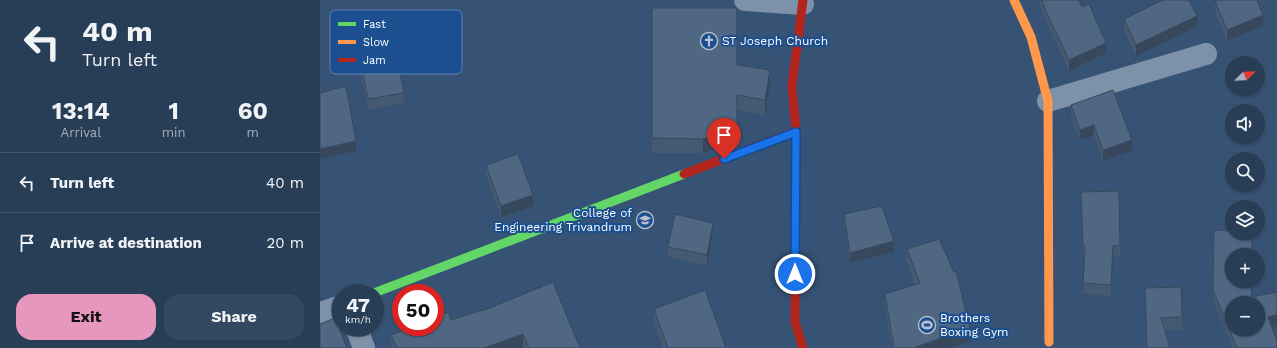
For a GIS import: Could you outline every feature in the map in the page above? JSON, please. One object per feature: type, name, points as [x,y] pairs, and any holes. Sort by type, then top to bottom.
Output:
[{"type":"street","points":[[745,0],[803,2],[792,86],[796,132],[795,322],[803,348]]},
{"type":"street","points":[[1014,0],[1031,38],[1048,102],[1049,342]]},
{"type":"street","points":[[1048,102],[1206,54]]},
{"type":"street","points":[[384,289],[796,132]]},
{"type":"street","points":[[320,313],[332,309]]},
{"type":"street","points":[[359,336],[364,348]]},
{"type":"building","points":[[1042,0],[1079,0],[1082,7],[1089,4],[1106,43],[1069,60]]},
{"type":"building","points":[[1163,0],[1189,0],[1197,16],[1136,45],[1124,19]]},
{"type":"building","points":[[1257,0],[1263,15],[1227,30],[1215,1]]},
{"type":"building","points":[[652,8],[737,8],[737,65],[770,70],[765,100],[737,95],[737,125],[703,139],[652,138]]},
{"type":"building","points":[[363,74],[400,74],[404,93],[368,99]]},
{"type":"building","points":[[346,86],[356,141],[320,149],[320,93]]},
{"type":"building","points":[[1113,90],[1132,140],[1103,150],[1094,125],[1080,130],[1071,105]]},
{"type":"building","points":[[518,154],[533,195],[501,206],[486,165]]},
{"type":"building","points":[[1119,191],[1120,245],[1113,246],[1111,285],[1083,283],[1085,246],[1083,246],[1081,192]]},
{"type":"building","points":[[882,206],[894,241],[850,253],[844,214]]},
{"type":"building","points":[[675,214],[713,223],[707,255],[668,247]]},
{"type":"building","points":[[1214,230],[1225,231],[1225,240],[1252,240],[1252,248],[1225,248],[1225,288],[1252,288],[1251,296],[1225,296],[1225,319],[1213,290]]},
{"type":"building","points":[[939,239],[954,272],[956,271],[970,328],[913,348],[894,348],[885,294],[920,283],[907,249]]},
{"type":"building","points":[[553,282],[580,348],[529,348],[523,334],[484,348],[397,348],[391,335],[444,336],[444,314],[448,312],[451,320],[482,311]]},
{"type":"building","points":[[1181,287],[1182,317],[1161,318],[1170,348],[1147,348],[1145,288]]},
{"type":"building","points":[[705,290],[726,348],[668,348],[654,309]]},
{"type":"building","points":[[1277,292],[1277,315],[1268,317],[1277,341],[1277,348],[1237,348],[1232,336],[1265,336],[1265,296],[1256,296]]},
{"type":"building","points":[[332,319],[332,336],[342,336],[347,348],[320,348],[320,324]]},
{"type":"traffic: fast","points":[[384,289],[684,174]]},
{"type":"traffic: slow","points":[[1014,0],[1031,37],[1048,101],[1049,342]]},
{"type":"traffic: jam","points":[[803,0],[792,86],[796,131],[795,322],[803,348]]},
{"type":"traffic: jam","points":[[684,174],[796,131]]},
{"type":"place","name":"ST Joseph Church","points":[[709,41]]},
{"type":"place","name":"College of Engineering Trivandrum","points":[[645,220]]},
{"type":"place","name":"Brothers Boxing Gym","points":[[927,325]]},
{"type":"route","points":[[724,159],[796,132],[795,274]]}]
